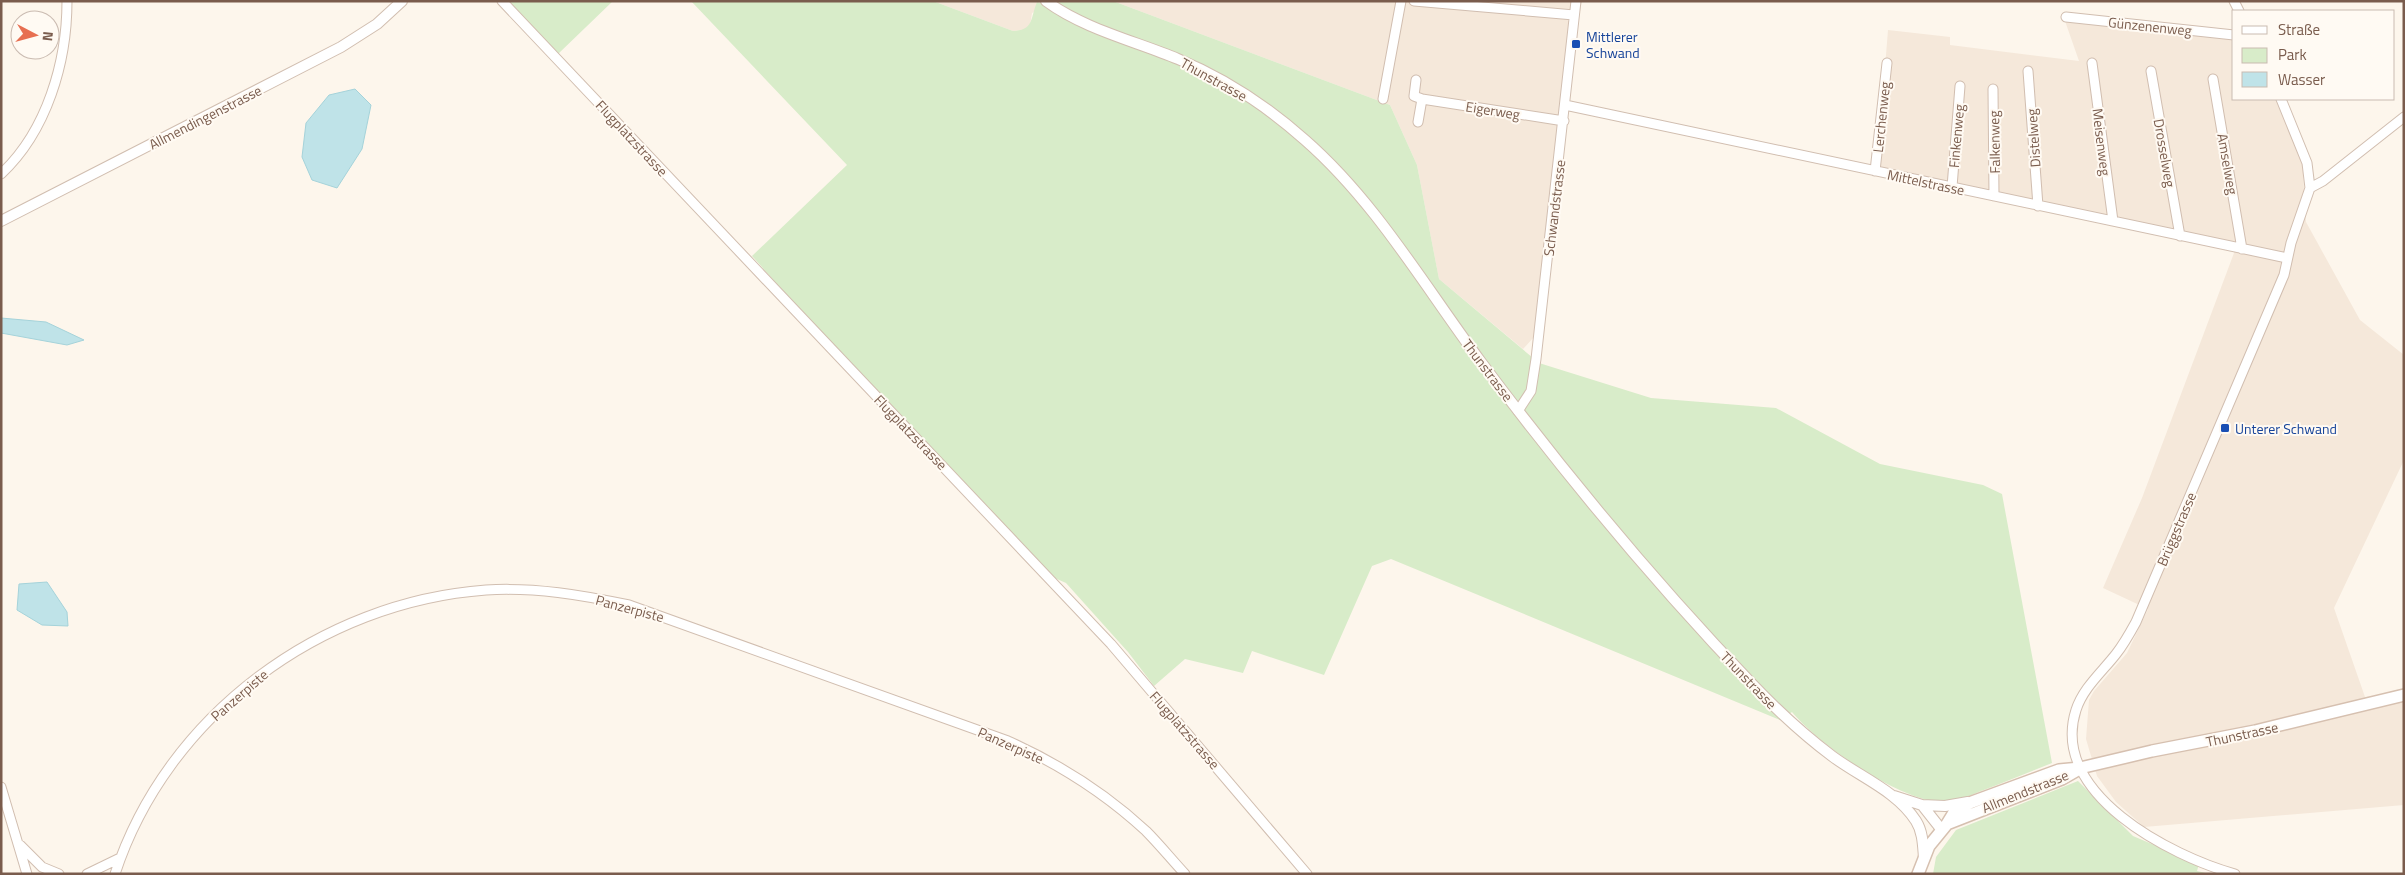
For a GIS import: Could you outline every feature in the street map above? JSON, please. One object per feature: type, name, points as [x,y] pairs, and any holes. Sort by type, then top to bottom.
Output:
[{"type":"main road","name":"Thunstrasse","points":[[2080,768],[2152,751],[2256,732],[2404,695]]},
{"type":"main road","name":"Allmendstrasse","points":[[1972,802],[2059,770],[2080,768]]},
{"type":"main road","name":"Allmendstrasse","points":[[1944,826],[2062,779],[2080,768]]},
{"type":"main road","points":[[1919,873],[1924,858],[1955,811],[1972,802]]},
{"type":"street","points":[[1,174],[20,152],[35,129],[55,83],[63,48],[67,1]]},
{"type":"street","name":"Allmendingenstrasse","points":[[1,221],[341,47],[377,24],[402,1]]},
{"type":"street","name":"Flugplatzstrasse","points":[[502,1],[1111,644],[1307,874]]},
{"type":"street","name":"Thunstrasse","points":[[1046,1],[1083,21],[1193,65],[1251,99],[1306,140],[1344,178],[1369,209],[1518,411],[1622,539],[1753,685],[1783,715],[1828,753],[1893,796],[1905,808],[1921,831],[1924,858]]},
{"type":"street","points":[[1383,99],[1401,1]]},
{"type":"street","points":[[1414,1],[1574,14]]},
{"type":"street","name":"Schwandstrasse","points":[[1518,411],[1528,398],[1533,384],[1576,1]]},
{"type":"street","name":"Günzenenweg","points":[[2066,17],[2232,35]]},
{"type":"street","name":"Lerchenweg","points":[[1875,171],[1887,63]]},
{"type":"street","name":"Meisenweg","points":[[2092,63],[2112,221]]},
{"type":"street","name":"Distelweg","points":[[2028,71],[2038,206]]},
{"type":"street","name":"Drosselweg","points":[[2151,71],[2180,236]]},
{"type":"street","name":"Amselweg","points":[[2213,79],[2242,249]]},
{"type":"street","points":[[1416,80],[1414,96],[1422,99],[1418,122]]},
{"type":"street","name":"Finkenweg","points":[[1952,187],[1960,86]]},
{"type":"street","name":"Falkenweg","points":[[1993,89],[1994,196]]},
{"type":"street","name":"Eigerweg","points":[[1422,99],[1564,120]]},
{"type":"street","name":"Brüggstrasse","points":[[2235,874],[2203,864],[2154,840],[2108,804],[2091,786],[2080,768],[2073,741],[2076,709],[2089,686],[2127,639],[2136,622],[2282,282],[2287,258],[2310,188],[2310,174],[2304,152],[2281,100]]},
{"type":"street","name":"Mittelstrasse","points":[[1565,106],[2287,258]]},
{"type":"street","points":[[2310,188],[2323,181],[2404,117]]},
{"type":"street","name":"Panzerpiste","points":[[115,874],[135,825],[159,783],[179,754],[211,717],[245,686],[280,660],[334,630],[384,610],[440,596],[486,590],[519,590],[582,595],[629,605],[1008,741],[1046,759],[1119,808],[1147,832],[1185,874]]},
{"type":"street","points":[[1,787],[27,874]]},
{"type":"street","name":"Thunstrasse","points":[[1893,796],[1922,805],[1945,806],[1972,802]]},
{"type":"street","points":[[1922,805],[1944,826]]},
{"type":"street","name":"Thunstrasse","points":[[1905,808],[1944,826]]},
{"type":"street","points":[[18,843],[42,867],[59,874]]},
{"type":"street","points":[[87,874],[120,858]]},
{"type":"shaded area","points":[[933,1],[1059,1],[1032,13],[1030,26],[1024,30],[1013,31]]},
{"type":"shaded area","points":[[1113,1],[1582,1],[1562,107],[1534,337],[1523,349],[1439,279],[1417,165],[1390,105]]},
{"type":"shaded area","points":[[2065,21],[2232,37],[2232,100],[2277,100],[2302,156],[2306,222],[2360,320],[2404,355],[2404,460],[2334,608],[2365,697],[2404,694],[2404,805],[2144,827],[2116,802],[2097,776],[2086,739],[2089,700],[2094,691],[2127,653],[2148,609],[2103,588],[2142,498],[2237,245],[1877,168],[1888,30],[1950,37],[1950,45],[2079,61]]},
{"type":"green space","points":[[509,1],[613,1],[558,54]]},
{"type":"green space","points":[[691,1],[933,1],[1013,31],[1028,26],[1037,2],[1048,5],[1059,1],[1113,1],[1390,105],[1417,165],[1439,279],[1539,363],[1651,398],[1776,408],[1880,464],[1983,485],[2002,494],[2052,763],[1953,802],[1935,801],[1913,796],[1866,772],[1843,757],[1805,726],[1792,712],[1780,720],[1391,559],[1372,566],[1324,675],[1252,651],[1243,673],[1185,659],[1154,686],[1128,652],[1066,583],[1032,568],[752,256],[847,165]]},
{"type":"green space","points":[[2078,781],[2133,836],[2199,864],[2197,871],[2210,874],[1933,874],[1936,857],[1956,830]]},
{"type":"water","points":[[355,89],[371,105],[362,149],[337,188],[312,180],[302,157],[306,123],[329,95]]},
{"type":"water","points":[[1,318],[46,322],[84,340],[67,345],[1,333]]},
{"type":"water","points":[[47,582],[67,612],[68,626],[42,625],[17,610],[19,584]]},
{"type":"place","name":"Mittlerer Schwand","points":[[1576,44]]},
{"type":"place","name":"Unterer Schwand","points":[[2225,428]]}]
